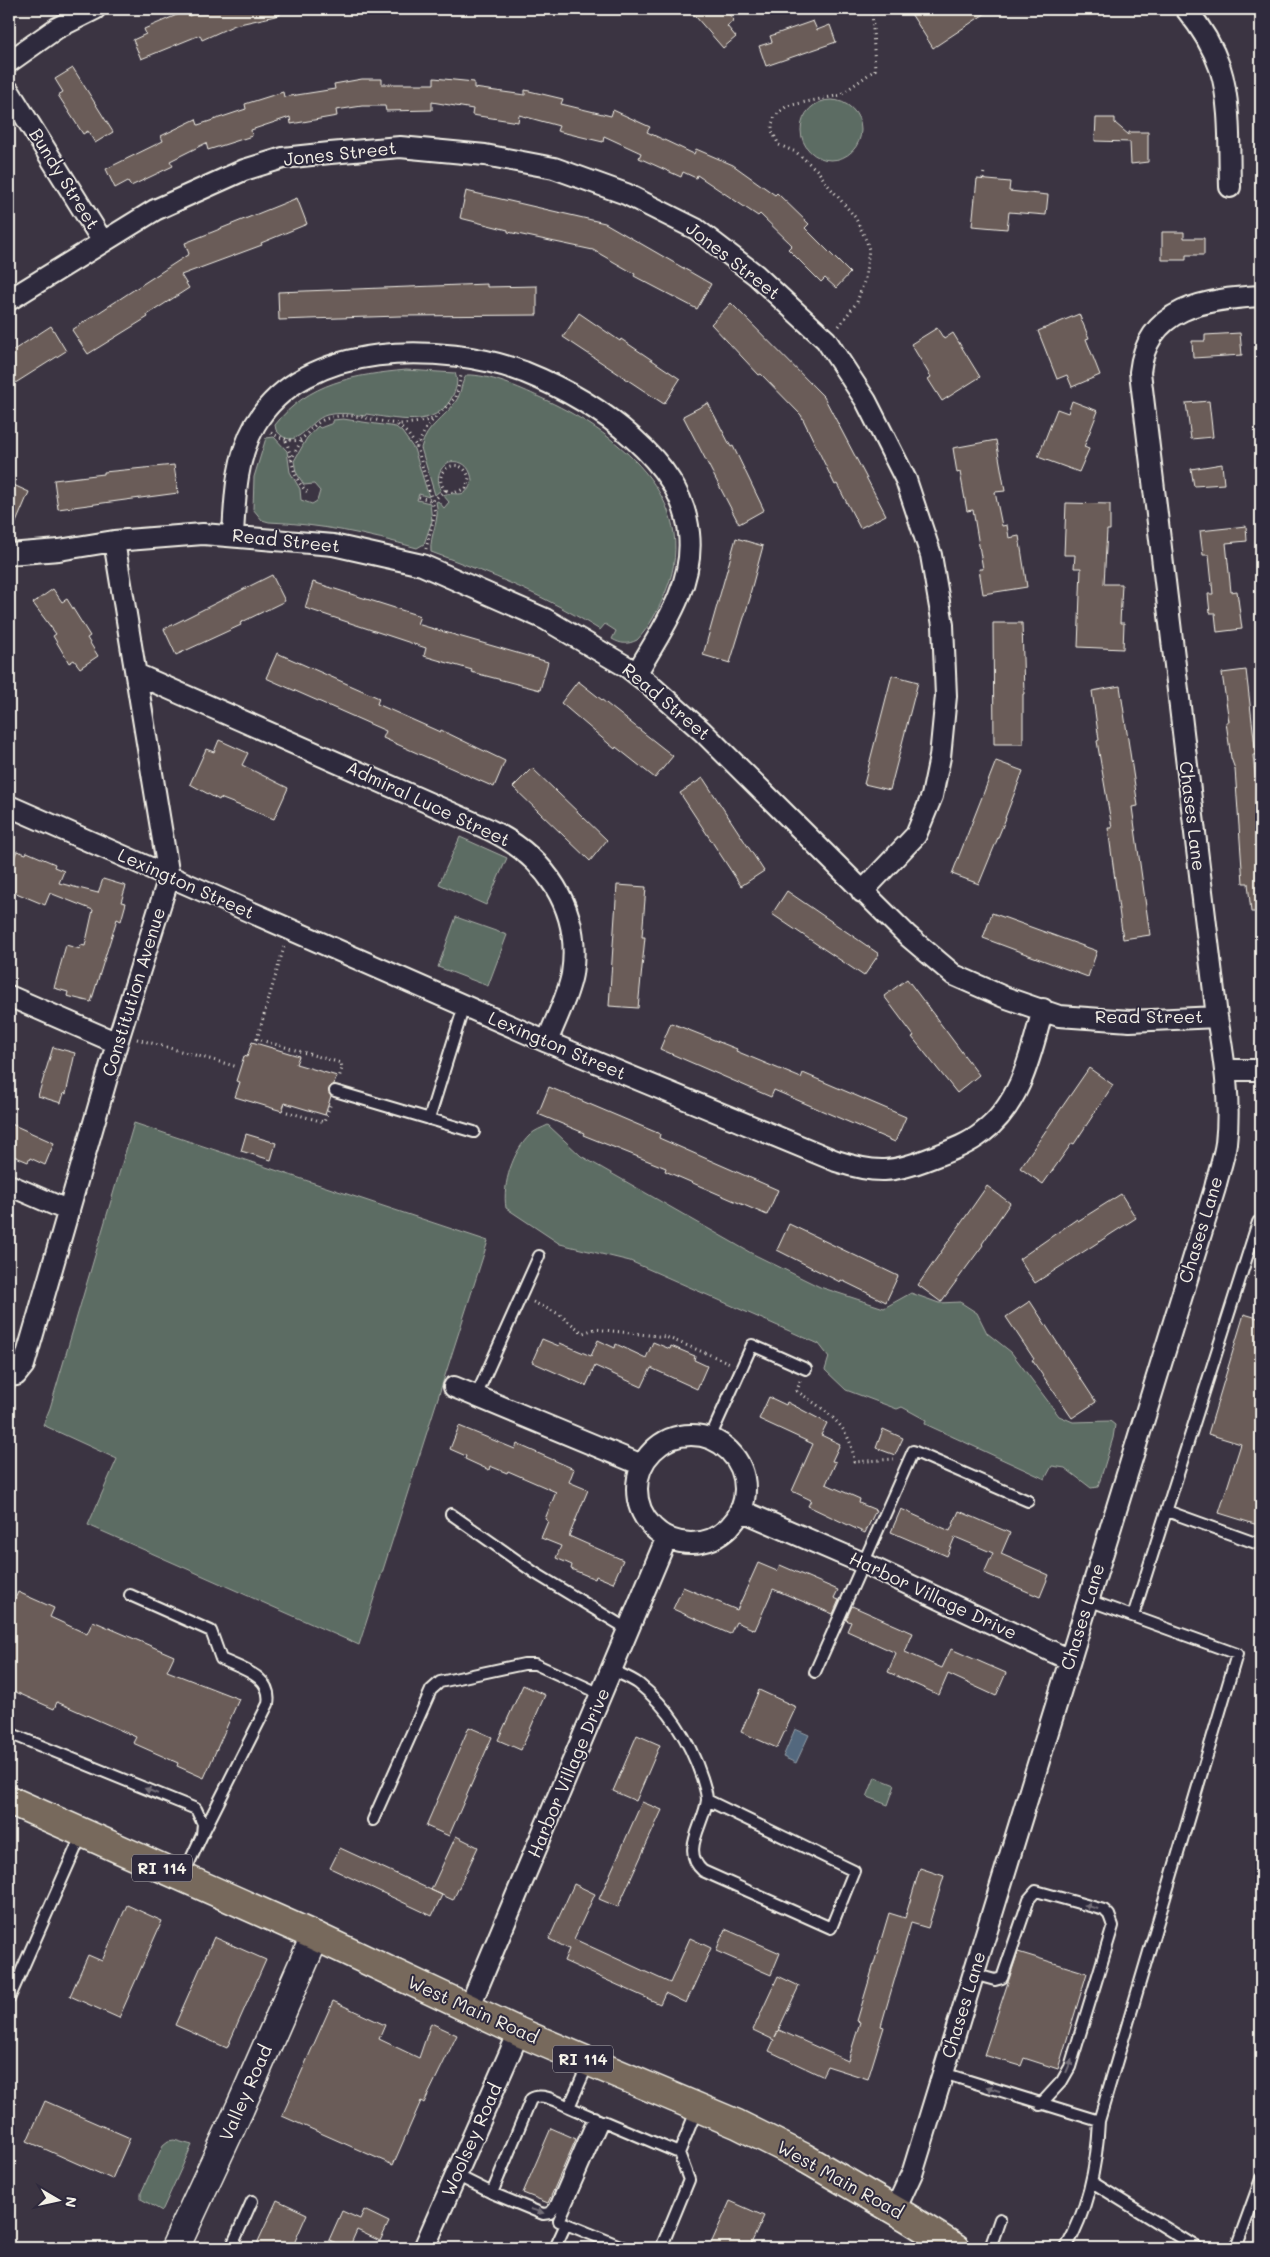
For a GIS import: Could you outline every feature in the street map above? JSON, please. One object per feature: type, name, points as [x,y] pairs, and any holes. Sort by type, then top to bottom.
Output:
[{"type":"highway","name":"West Main Road","points":[[9,1800],[314,1936],[519,2032],[697,2109],[737,2124],[803,2157],[956,2248]]},
{"type":"main road","name":"Valley Road","points":[[175,2248],[240,2108],[314,1936]]},
{"type":"street","points":[[9,62],[57,28],[95,9]]},
{"type":"street","points":[[1186,9],[1200,27],[1220,69],[1226,99],[1230,187]]},
{"type":"street","name":"Bundy Street","points":[[9,91],[104,242]]},
{"type":"street","name":"Jones Street","points":[[9,300],[155,210],[244,170],[283,158],[400,147],[485,155],[554,168],[626,194],[696,229],[756,275],[826,340],[866,401],[906,480],[931,555],[943,625],[946,696],[940,757],[932,796],[916,835],[862,892]]},
{"type":"street","name":"Chases Lane","points":[[895,2210],[913,2171],[1215,1188],[1225,1144],[1228,1103],[1226,1070],[1217,1016],[1140,372],[1146,344],[1165,321],[1183,309],[1215,300],[1261,296]]},
{"type":"street","points":[[233,535],[236,489],[241,457],[255,425],[271,403],[305,376],[323,368],[382,355],[429,354],[464,358],[522,372],[588,403],[614,421],[663,468],[684,507],[689,532],[690,552],[686,574],[670,618],[636,674]]},
{"type":"street","name":"Read Street","points":[[9,554],[59,550],[114,541],[203,534],[233,535],[333,545],[422,565],[545,619],[636,674],[702,730],[862,892],[908,936],[954,975],[1004,998],[1043,1009],[1059,1016],[1130,1021],[1217,1016]]},
{"type":"street","name":"Constitution Avenue","points":[[12,1375],[24,1365],[119,1039],[169,877],[114,541]]},
{"type":"street","name":"Admiral Luce Street","points":[[136,674],[508,838],[526,851],[553,881],[562,899],[569,921],[572,942],[572,975],[547,1042]]},
{"type":"street","name":"Lexington Street","points":[[9,806],[547,1042],[836,1161],[869,1169],[898,1171],[960,1147],[983,1132],[1007,1107],[1026,1071],[1043,1009]]},
{"type":"street","points":[[9,996],[119,1039]]},
{"type":"street","points":[[1226,1070],[1261,1070]]},
{"type":"street","points":[[9,1185],[69,1211]]},
{"type":"street","points":[[454,1387],[477,1394],[642,1465]]},
{"type":"street","points":[[691,1435],[710,1438],[730,1452],[742,1474],[744,1498],[740,1510],[726,1530],[704,1541],[679,1542],[667,1537],[646,1519],[640,1506],[637,1492],[642,1465],[659,1445],[671,1438],[691,1435]]},
{"type":"street","name":"Harbor Village Drive","points":[[740,1510],[863,1563],[1070,1660]]},
{"type":"street","name":"Harbor Village Drive","points":[[470,2008],[667,1537]]},
{"type":"street","name":"Woolsey Road","points":[[424,2248],[519,2032]]},
{"type":"lane","points":[[429,1118],[464,1006]]},
{"type":"lane","points":[[335,1091],[474,1132]]},
{"type":"lane","points":[[1134,1616],[1258,1222],[1261,1221]]},
{"type":"lane","points":[[477,1394],[539,1256]]},
{"type":"lane","points":[[710,1438],[752,1345],[806,1369]]},
{"type":"lane","points":[[815,1672],[913,1451],[1028,1501]]},
{"type":"lane","points":[[1167,1511],[1261,1545]]},
{"type":"lane","points":[[451,1514],[535,1573],[629,1630]]},
{"type":"lane","points":[[130,1595],[211,1631],[221,1659],[262,1679],[268,1686],[268,1704],[183,1877]]},
{"type":"lane","points":[[1066,2248],[1082,2214],[1092,2182],[1098,2154],[1099,2122],[1237,1654],[1088,1600]]},
{"type":"lane","points":[[373,1820],[431,1690],[440,1682],[524,1664],[535,1664],[602,1694]]},
{"type":"lane","points":[[612,1670],[637,1682],[657,1701],[674,1721],[697,1765],[707,1800],[693,1848],[692,1858],[696,1864],[703,1870],[831,1928],[854,1871],[707,1800]]},
{"type":"lane","points":[[9,1733],[196,1810],[203,1824],[202,1835]]},
{"type":"lane","points":[[9,1999],[83,1833]]},
{"type":"lane","points":[[973,1974],[995,1980],[1002,1978],[1029,1899],[1036,1892],[1104,1910],[1112,1920],[1113,1926],[1070,2067],[1062,2081],[1040,2105]]},
{"type":"lane","points":[[570,2107],[590,2062]]},
{"type":"lane","points":[[943,2073],[1099,2122]]},
{"type":"lane","points":[[492,2193],[530,2099],[536,2096],[543,2096],[679,2153]]},
{"type":"lane","points":[[661,2248],[688,2180],[679,2153],[697,2109]]},
{"type":"lane","points":[[456,2175],[492,2193],[543,2214],[550,2213],[598,2119]]},
{"type":"lane","points":[[598,2119],[559,2221],[625,2248]]},
{"type":"lane","points":[[1236,2248],[1261,2179]]},
{"type":"lane","points":[[1092,2182],[1198,2248]]},
{"type":"lane","points":[[231,2248],[252,2201]]},
{"type":"lane","points":[[990,2248],[1000,2220]]},
{"type":"lane","points":[[556,2248],[566,2224]]},
{"type":"path","points":[[826,340],[844,321],[857,302],[868,268],[867,242],[855,217],[826,184],[818,171],[796,152],[779,145],[772,131],[772,124],[775,116],[787,106],[840,95],[875,70],[872,9]]},
{"type":"path","points":[[983,179],[984,171]]},
{"type":"path","points":[[417,447],[427,426],[456,397],[464,358]]},
{"type":"path","points":[[291,460],[301,440],[320,421],[332,417],[349,416],[395,424],[435,418]]},
{"type":"path","points":[[395,424],[408,434],[417,447],[433,501],[435,519],[422,565]]},
{"type":"path","points":[[255,425],[286,441],[296,442],[301,440]]},
{"type":"path","points":[[286,441],[296,479],[302,488],[310,494]]},
{"type":"path","points":[[458,465],[464,468],[469,478],[466,488],[454,493],[445,490],[440,481],[441,474],[445,468],[458,465]]},
{"type":"path","points":[[433,501],[445,490]]},
{"type":"path","points":[[419,497],[433,501]]},
{"type":"path","points":[[287,1112],[324,1122],[342,1068],[341,1063],[257,1039],[290,930]]},
{"type":"path","points":[[119,1039],[238,1066]]},
{"type":"path","points":[[1258,1151],[1261,1137]]},
{"type":"path","points":[[521,1296],[559,1314],[583,1333],[596,1329],[666,1337],[742,1368]]},
{"type":"path","points":[[806,1369],[796,1391],[833,1417],[843,1427],[850,1440],[854,1462],[910,1458]]},
{"type":"green space","points":[[831,100],[848,105],[856,113],[861,130],[856,147],[848,155],[831,160],[814,155],[806,147],[801,130],[806,113],[814,105]]},
{"type":"green space","points":[[406,370],[455,373],[457,379],[456,387],[446,406],[436,414],[426,418],[414,419],[389,418],[366,414],[365,416],[341,413],[327,415],[320,418],[296,438],[290,439],[283,437],[276,430],[275,425],[288,410],[318,390],[351,378]]},
{"type":"green space","points":[[467,375],[504,382],[568,411],[596,428],[622,449],[645,472],[662,498],[673,527],[675,558],[661,604],[637,640],[630,643],[615,641],[612,639],[616,631],[605,624],[600,630],[518,586],[431,552],[437,515],[436,502],[438,501],[444,508],[449,502],[443,495],[464,493],[470,487],[472,480],[465,465],[458,462],[449,462],[440,471],[438,478],[441,490],[435,495],[421,448],[423,440],[431,428],[456,401]]},
{"type":"green space","points":[[343,419],[396,427],[414,449],[429,497],[419,494],[417,500],[430,503],[432,521],[424,544],[417,548],[343,530],[269,522],[262,520],[253,509],[254,477],[266,438],[274,437],[287,451],[290,472],[300,489],[301,500],[312,504],[317,501],[320,491],[314,484],[304,485],[296,472],[294,461],[307,438],[318,426],[320,428],[333,423],[333,420]]},
{"type":"green space","points":[[460,837],[507,858],[486,905],[439,884]]},
{"type":"green space","points":[[456,917],[507,935],[488,986],[438,967]]},
{"type":"green space","points":[[134,1123],[488,1241],[359,1645],[88,1525],[117,1459],[43,1425],[50,1408]]},
{"type":"green space","points":[[548,1125],[581,1156],[751,1253],[820,1287],[884,1308],[911,1293],[939,1303],[960,1302],[977,1313],[987,1333],[1011,1352],[1059,1416],[1073,1422],[1110,1421],[1115,1425],[1113,1438],[1098,1487],[1091,1488],[1065,1468],[1052,1466],[1045,1479],[925,1424],[926,1420],[902,1407],[897,1409],[846,1390],[825,1370],[829,1357],[819,1344],[630,1261],[560,1244],[506,1208],[505,1199],[510,1168],[519,1150],[530,1135]]},
{"type":"green space","points":[[875,1777],[895,1785],[888,1805],[867,1797]]},
{"type":"green space","points":[[174,2140],[192,2145],[162,2211],[141,2199],[141,2193],[163,2145],[168,2141]]},
{"type":"water","points":[[795,1729],[809,1735],[796,1763],[783,1757]]},
{"type":"building","points":[[206,9],[279,9],[280,15],[235,25],[202,40],[200,35],[141,59],[133,40],[146,34],[144,29],[186,11],[189,16]]},
{"type":"building","points":[[689,9],[724,9],[734,20],[727,26],[736,37],[723,48]]},
{"type":"building","points":[[908,9],[992,9],[933,48]]},
{"type":"building","points":[[813,21],[817,30],[830,25],[836,42],[766,66],[759,46],[772,42],[770,36]]},
{"type":"building","points":[[73,68],[113,132],[95,143],[88,131],[83,134],[58,95],[63,92],[55,79]]},
{"type":"building","points":[[434,78],[474,82],[474,88],[525,95],[525,90],[563,99],[561,104],[611,116],[613,110],[650,127],[647,132],[694,154],[696,149],[733,165],[775,195],[777,193],[809,224],[805,228],[850,273],[836,288],[825,278],[821,282],[788,249],[792,245],[760,214],[758,216],[697,175],[696,178],[683,172],[681,177],[639,158],[641,153],[604,136],[603,142],[557,131],[559,126],[519,115],[518,122],[472,115],[473,109],[432,102],[432,110],[386,111],[385,106],[362,106],[336,110],[337,116],[291,124],[290,117],[251,130],[252,136],[208,150],[206,143],[170,161],[173,166],[131,186],[128,181],[115,188],[106,169],[163,141],[161,136],[196,119],[198,125],[246,109],[245,104],[283,92],[284,97],[335,89],[334,84],[362,79],[382,79],[382,84],[434,84]]},
{"type":"building","points":[[1096,118],[1115,118],[1115,123],[1129,135],[1129,132],[1148,132],[1148,162],[1131,164],[1130,142],[1095,141]]},
{"type":"building","points":[[977,179],[1010,182],[1009,191],[1048,195],[1046,215],[1009,212],[1007,229],[972,226]]},
{"type":"building","points":[[466,191],[605,223],[711,284],[697,309],[634,276],[635,274],[593,250],[508,232],[508,230],[460,218]]},
{"type":"building","points":[[297,198],[307,224],[261,243],[262,245],[181,275],[189,288],[147,315],[148,317],[88,354],[72,330],[189,254],[185,243]]},
{"type":"building","points":[[1162,232],[1184,232],[1184,238],[1204,238],[1204,255],[1186,255],[1186,260],[1162,260]]},
{"type":"building","points":[[487,284],[487,287],[537,286],[537,315],[399,316],[279,320],[278,292]]},
{"type":"building","points":[[731,303],[824,397],[886,515],[860,528],[837,484],[835,485],[801,415],[761,374],[759,375],[711,324]]},
{"type":"building","points":[[579,313],[680,379],[664,404],[563,337]]},
{"type":"building","points":[[1079,314],[1089,338],[1086,339],[1100,375],[1072,387],[1067,375],[1057,379],[1038,331]]},
{"type":"building","points":[[51,326],[66,351],[9,387],[9,353]]},
{"type":"building","points":[[937,328],[944,339],[953,333],[980,377],[942,401],[928,379],[931,377],[911,344]]},
{"type":"building","points":[[1240,333],[1242,355],[1193,358],[1192,341],[1205,341],[1205,335]]},
{"type":"building","points":[[1072,401],[1098,411],[1084,447],[1089,449],[1079,472],[1038,457],[1057,409],[1068,413]]},
{"type":"building","points":[[1209,401],[1213,437],[1191,439],[1186,403]]},
{"type":"building","points":[[708,403],[731,447],[733,446],[764,510],[739,524],[683,416]]},
{"type":"building","points":[[996,440],[1005,491],[995,492],[1002,526],[1007,525],[1009,538],[1019,536],[1027,587],[983,594],[979,569],[983,569],[973,510],[967,511],[960,472],[957,473],[953,448]]},
{"type":"building","points":[[1222,464],[1224,484],[1194,486],[1191,469]]},
{"type":"building","points":[[174,465],[178,493],[58,509],[54,480],[104,474],[104,472]]},
{"type":"building","points":[[9,483],[29,492],[9,539]]},
{"type":"building","points":[[1066,503],[1110,504],[1110,530],[1107,530],[1104,584],[1122,584],[1120,623],[1124,623],[1123,649],[1078,647],[1081,568],[1074,568],[1075,555],[1064,555]]},
{"type":"building","points":[[1246,526],[1247,541],[1226,543],[1231,592],[1237,591],[1242,629],[1217,632],[1215,613],[1210,613],[1208,594],[1213,594],[1209,555],[1203,555],[1200,531]]},
{"type":"building","points":[[736,538],[763,546],[751,595],[730,663],[703,655]]},
{"type":"building","points":[[272,575],[285,601],[240,623],[241,625],[176,655],[164,629]]},
{"type":"building","points":[[313,582],[420,616],[417,624],[548,662],[540,690],[471,672],[472,670],[424,656],[426,648],[305,608]]},
{"type":"building","points":[[53,589],[62,602],[67,599],[90,636],[87,638],[98,656],[80,668],[74,660],[69,663],[53,636],[56,634],[33,603]]},
{"type":"building","points":[[993,623],[1022,623],[1023,744],[994,744]]},
{"type":"building","points":[[277,653],[379,698],[377,704],[440,732],[441,730],[505,761],[494,787],[383,738],[386,731],[266,678]]},
{"type":"building","points":[[1246,670],[1256,755],[1253,755],[1256,783],[1258,796],[1261,796],[1261,912],[1251,912],[1248,883],[1243,883],[1235,769],[1231,758],[1226,722],[1229,722],[1222,673]]},
{"type":"building","points":[[892,675],[918,682],[890,790],[864,784]]},
{"type":"building","points":[[578,681],[673,756],[655,778],[616,747],[615,749],[561,703]]},
{"type":"building","points":[[1120,686],[1138,806],[1132,807],[1150,935],[1123,939],[1108,828],[1112,828],[1097,741],[1099,740],[1092,691]]},
{"type":"building","points":[[219,740],[248,753],[242,765],[288,788],[274,819],[220,798],[219,800],[190,784],[206,749],[214,752]]},
{"type":"building","points":[[996,761],[1023,771],[979,884],[952,874]]},
{"type":"building","points":[[532,768],[607,840],[590,861],[513,787]]},
{"type":"building","points":[[703,778],[764,871],[741,886],[680,793]]},
{"type":"building","points":[[17,851],[26,854],[27,852],[55,864],[54,867],[64,871],[59,883],[98,893],[103,879],[126,886],[121,902],[126,903],[121,921],[117,919],[91,1002],[67,996],[68,992],[54,988],[66,945],[80,949],[81,945],[85,946],[93,910],[50,893],[45,905],[9,890],[9,869]]},
{"type":"building","points":[[617,885],[646,887],[642,937],[645,937],[638,1008],[609,1006]]},
{"type":"building","points":[[787,891],[879,954],[864,976],[772,914]]},
{"type":"building","points":[[992,913],[1097,951],[1088,977],[983,938]]},
{"type":"building","points":[[907,979],[979,1075],[957,1093],[912,1037],[914,1036],[884,996]]},
{"type":"building","points":[[671,1023],[737,1049],[736,1051],[801,1078],[803,1073],[906,1117],[895,1142],[774,1090],[771,1097],[660,1049]]},
{"type":"building","points":[[252,1042],[299,1056],[296,1064],[337,1076],[334,1084],[329,1089],[331,1096],[325,1115],[285,1103],[282,1111],[235,1097],[240,1082],[236,1081],[244,1056],[247,1057]]},
{"type":"building","points":[[53,1047],[75,1053],[66,1094],[64,1093],[61,1103],[38,1096]]},
{"type":"building","points":[[1089,1068],[1113,1085],[1074,1144],[1072,1143],[1043,1184],[1020,1168]]},
{"type":"building","points":[[549,1087],[660,1134],[659,1138],[778,1190],[767,1215],[665,1171],[666,1168],[583,1135],[584,1133],[538,1114]]},
{"type":"building","points":[[9,1123],[54,1143],[45,1165],[30,1158],[28,1162],[9,1154]]},
{"type":"building","points":[[246,1134],[276,1143],[271,1160],[241,1151]]},
{"type":"building","points":[[987,1186],[1010,1203],[983,1245],[941,1302],[918,1285]]},
{"type":"building","points":[[1121,1194],[1136,1218],[1035,1283],[1019,1259],[1077,1219],[1078,1221]]},
{"type":"building","points":[[789,1224],[898,1276],[886,1302],[841,1280],[840,1282],[777,1250]]},
{"type":"building","points":[[1030,1301],[1096,1402],[1072,1418],[1032,1360],[1034,1359],[1006,1317]]},
{"type":"building","points":[[1244,1314],[1261,1319],[1261,1526],[1219,1513],[1241,1444],[1208,1434]]},
{"type":"building","points":[[542,1339],[559,1346],[560,1343],[591,1356],[598,1340],[615,1348],[616,1344],[646,1358],[653,1342],[670,1349],[671,1346],[695,1356],[694,1360],[707,1366],[697,1389],[651,1368],[642,1387],[595,1366],[586,1386],[532,1362]]},
{"type":"building","points":[[769,1397],[786,1405],[787,1402],[827,1423],[821,1435],[840,1444],[832,1461],[836,1462],[826,1484],[860,1499],[859,1503],[876,1510],[865,1533],[808,1506],[811,1500],[792,1491],[813,1444],[759,1419]]},
{"type":"building","points":[[459,1426],[515,1449],[517,1444],[574,1469],[569,1482],[588,1490],[569,1536],[623,1560],[613,1583],[596,1576],[595,1579],[571,1569],[572,1565],[556,1558],[561,1546],[541,1538],[548,1521],[545,1519],[556,1492],[508,1471],[507,1473],[490,1466],[489,1470],[465,1459],[466,1456],[450,1449]]},
{"type":"building","points":[[883,1429],[903,1438],[895,1455],[876,1448]]},
{"type":"building","points":[[901,1509],[950,1531],[959,1511],[1010,1533],[1001,1554],[1049,1575],[1040,1597],[984,1573],[993,1553],[955,1537],[947,1556],[891,1532]]},
{"type":"building","points":[[758,1563],[777,1571],[780,1565],[838,1590],[834,1598],[839,1600],[833,1614],[773,1589],[755,1630],[736,1622],[730,1634],[673,1609],[683,1587],[737,1610]]},
{"type":"building","points":[[18,1592],[54,1608],[50,1617],[87,1634],[93,1621],[174,1656],[167,1671],[239,1699],[204,1778],[177,1766],[178,1763],[133,1743],[136,1737],[57,1702],[54,1709],[9,1689],[9,1612]]},
{"type":"building","points":[[852,1606],[913,1633],[905,1652],[942,1668],[951,1649],[1006,1673],[996,1696],[948,1674],[939,1695],[888,1672],[896,1653],[847,1631],[851,1622],[846,1620]]},
{"type":"building","points":[[523,1685],[545,1695],[521,1750],[498,1740]]},
{"type":"building","points":[[759,1690],[796,1707],[777,1748],[741,1732]]},
{"type":"building","points":[[469,1727],[492,1737],[449,1836],[426,1826]]},
{"type":"building","points":[[637,1735],[660,1745],[636,1801],[613,1791]]},
{"type":"building","points":[[642,1802],[662,1810],[618,1907],[599,1899]]},
{"type":"building","points":[[456,1836],[478,1847],[453,1900],[431,1890]]},
{"type":"building","points":[[340,1848],[442,1895],[432,1916],[330,1868]]},
{"type":"building","points":[[920,1868],[944,1876],[928,1928],[911,1923],[881,2026],[884,2027],[868,2079],[827,2066],[822,2076],[769,2051],[774,2040],[753,2030],[778,1976],[799,1986],[775,2037],[779,2030],[848,2061],[860,2022],[857,2021],[889,1913],[905,1918]]},
{"type":"building","points":[[574,1884],[595,1894],[574,1939],[670,1983],[690,1938],[711,1948],[686,2003],[665,1993],[660,2004],[564,1961],[569,1949],[549,1939]]},
{"type":"building","points":[[127,1905],[162,1921],[119,2018],[70,1996],[88,1955],[102,1961]]},
{"type":"building","points":[[725,1929],[780,1953],[771,1975],[716,1951]]},
{"type":"building","points":[[214,1937],[266,1960],[227,2048],[175,2025]]},
{"type":"building","points":[[1018,1952],[1087,1973],[1058,2069],[1024,2058],[1021,2066],[984,2055]]},
{"type":"building","points":[[333,2001],[385,2025],[379,2039],[419,2058],[431,2023],[457,2035],[424,2103],[421,2101],[393,2165],[282,2116]]},
{"type":"building","points":[[45,2101],[130,2138],[112,2179],[27,2141]]},
{"type":"building","points":[[551,2128],[576,2139],[548,2203],[523,2193]]},
{"type":"building","points":[[277,2200],[307,2214],[292,2248],[255,2248]]},
{"type":"building","points":[[730,2201],[764,2216],[749,2248],[709,2248]]},
{"type":"building","points":[[364,2210],[389,2222],[380,2241],[357,2230],[349,2248],[329,2240],[342,2211],[360,2219]]}]
